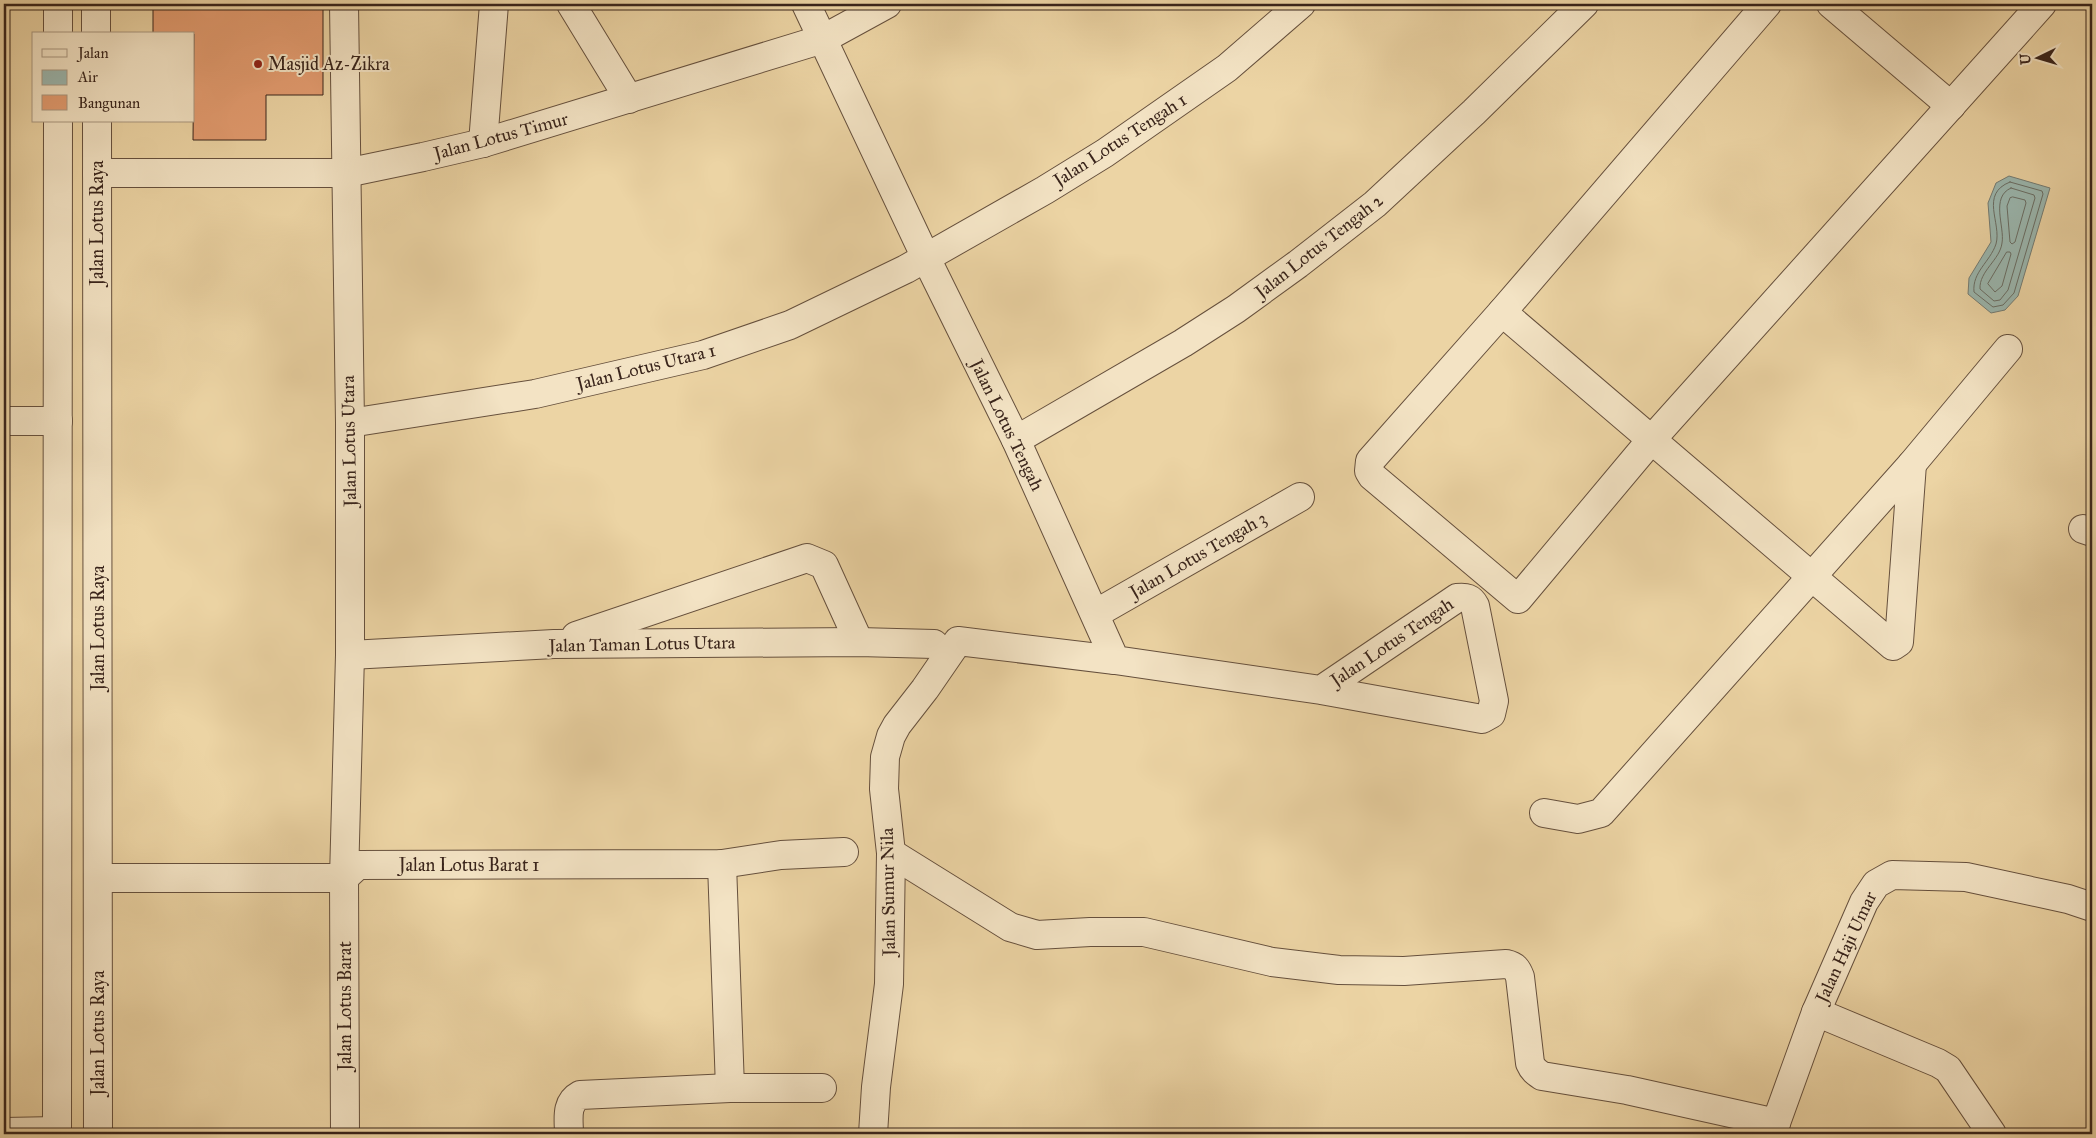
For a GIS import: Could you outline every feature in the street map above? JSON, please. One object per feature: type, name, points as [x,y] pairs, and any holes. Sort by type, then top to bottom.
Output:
[{"type":"street","points":[[58,4],[58,32]]},
{"type":"street","points":[[96,4],[96,32]]},
{"type":"street","name":"Jalan Lotus Utara","points":[[344,4],[350,423],[350,655],[344,878]]},
{"type":"street","points":[[483,143],[494,4]]},
{"type":"street","points":[[571,4],[629,99]]},
{"type":"street","name":"Jalan Lotus Tengah","points":[[806,4],[926,258],[1016,440],[1115,660],[1322,690],[1482,719],[1492,714],[1494,701],[1475,606],[1472,600],[1457,598],[1322,690]]},
{"type":"street","name":"Jalan Lotus Timur","points":[[97,173],[346,173],[483,143],[823,39],[887,4]]},
{"type":"street","name":"Jalan Lotus Tengah 1","points":[[926,258],[1045,190],[1169,110],[1226,68],[1301,4]]},
{"type":"street","name":"Jalan Lotus Tengah 2","points":[[1016,440],[1183,343],[1236,309],[1298,264],[1375,204],[1474,112],[1584,4]]},
{"type":"street","points":[[1767,4],[1502,312],[1370,461],[1372,476],[1518,599],[1652,439],[2042,4]]},
{"type":"street","points":[[1831,4],[1951,106]]},
{"type":"street","points":[[4,1132],[57,1133],[58,122]]},
{"type":"street","name":"Jalan Lotus Raya","points":[[97,122],[98,1134]]},
{"type":"street","name":"Jalan Lotus Utara 1","points":[[350,423],[535,394],[703,355],[790,325],[926,258]]},
{"type":"street","points":[[1502,312],[1893,646],[1899,642],[1912,464]]},
{"type":"street","points":[[1544,813],[1578,819],[1601,813],[1912,464],[2008,350]]},
{"type":"street","points":[[4,421],[58,421]]},
{"type":"street","name":"Jalan Lotus Tengah 3","points":[[1095,614],[1300,497]]},
{"type":"street","points":[[554,644],[807,558],[824,565],[859,642]]},
{"type":"street","name":"Jalan Taman Lotus Utara","points":[[350,655],[554,644],[859,642],[946,643],[1115,660]]},
{"type":"street","name":"Jalan Sumur Nila","points":[[873,1134],[876,1087],[889,984],[891,853],[884,788],[886,756],[891,736],[946,643]]},
{"type":"street","name":"Jalan Lotus Barat 1","points":[[344,878],[358,865],[722,864],[781,856],[844,852]]},
{"type":"street","points":[[891,853],[1010,927],[1036,934],[1144,932],[1272,962],[1339,970],[1404,971],[1513,965],[1520,977],[1532,1070],[1542,1076],[1628,1090],[1774,1129]]},
{"type":"street","points":[[722,864],[730,1088]]},
{"type":"street","name":"Jalan Haji Umar","points":[[1774,1129],[1816,1012],[1864,902],[1876,884],[1892,875],[1966,877],[2068,899],[2092,907]]},
{"type":"street","points":[[98,878],[344,878]]},
{"type":"street","name":"Jalan Lotus Barat","points":[[344,878],[345,1134]]},
{"type":"street","points":[[1816,1012],[1938,1063],[1948,1069],[1992,1134]]},
{"type":"street","points":[[569,1134],[570,1104],[574,1098],[580,1095],[730,1088],[822,1088]]},
{"type":"water","points":[[2009,176],[2050,188],[2018,296],[2005,310],[1991,313],[1968,294],[1969,278],[1991,242],[1988,203],[1996,183]]},
{"type":"building","name":"Masjid Az-Zikra","points":[[153,4],[323,4],[323,95],[266,95],[266,140],[193,140],[193,122],[195,122],[195,32],[153,32]]},
{"type":"place","name":"Masjid Az-Zikra","points":[[258,64]]}]
